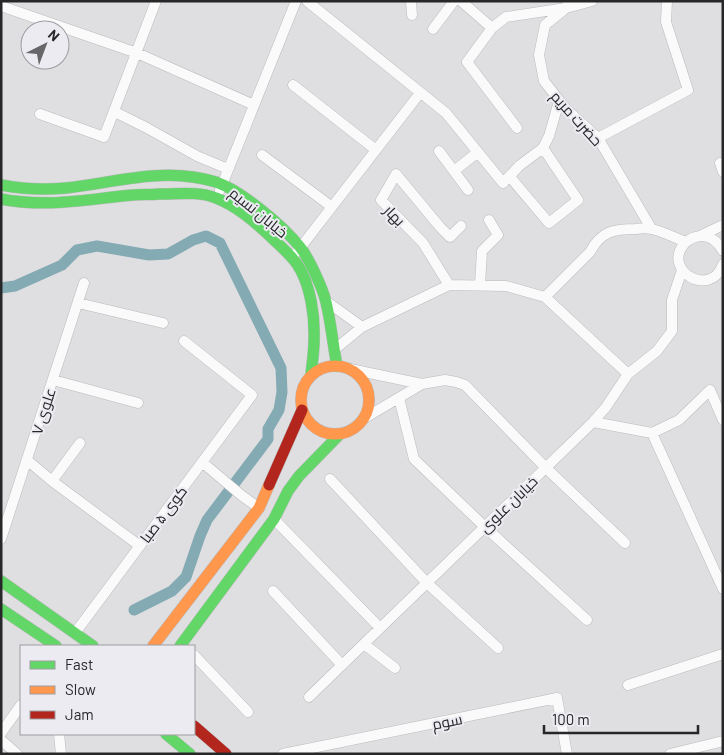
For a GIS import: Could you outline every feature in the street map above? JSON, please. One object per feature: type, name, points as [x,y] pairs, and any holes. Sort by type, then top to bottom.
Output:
[{"type":"main road","name":"خیابان نسیم","points":[[1,185],[16,188],[66,188],[165,175],[191,176],[223,184],[237,192],[275,222],[301,248],[312,267],[326,301],[337,366]]},
{"type":"main road","name":"خیابان نسیم","points":[[1,199],[42,204],[135,195],[188,194],[217,198],[233,207],[264,230],[298,268],[309,294],[314,330],[311,375]]},
{"type":"main road","points":[[182,645],[274,519],[298,476],[340,434],[353,429],[363,419],[368,405],[368,391],[361,378],[350,369],[337,366],[323,368],[311,375],[304,386],[300,398],[302,410],[308,421],[316,429],[340,434]]},
{"type":"main road","points":[[154,645],[260,508],[302,410]]},
{"type":"main road","points":[[1,580],[92,645]]},
{"type":"main road","points":[[1,609],[55,645]]},
{"type":"main road","points":[[195,727],[226,754]]},
{"type":"main road","points":[[167,735],[190,754]]},
{"type":"street","points":[[40,114],[104,137],[156,1]]},
{"type":"street","points":[[217,198],[296,1]]},
{"type":"street","points":[[307,1],[446,113],[503,183],[519,166],[543,148],[549,136],[559,101]]},
{"type":"street","points":[[411,1],[412,15]]},
{"type":"street","points":[[433,29],[454,1]]},
{"type":"street","points":[[462,1],[492,28]]},
{"type":"street","points":[[518,128],[467,62],[492,28],[506,17],[592,1]]},
{"type":"street","points":[[598,138],[688,90],[666,22],[668,1]]},
{"type":"street","name":"حضرت مریم","points":[[567,5],[545,25],[539,55],[544,81],[566,109],[598,138],[651,228]]},
{"type":"street","points":[[1,6],[137,52],[254,105]]},
{"type":"street","points":[[294,85],[376,150]]},
{"type":"street","points":[[291,258],[301,248],[420,92]]},
{"type":"street","points":[[114,112],[197,156],[228,169]]},
{"type":"street","points":[[510,177],[549,223],[578,200],[543,148]]},
{"type":"street","points":[[439,151],[468,190]]},
{"type":"street","points":[[454,171],[478,152]]},
{"type":"street","points":[[262,155],[332,207]]},
{"type":"street","name":"بهار","points":[[448,285],[423,243],[381,200],[396,174],[450,237],[461,226]]},
{"type":"street","points":[[480,285],[482,250],[498,235],[489,220]]},
{"type":"street","points":[[545,297],[590,252],[595,243],[610,231],[651,228],[686,242],[723,224]]},
{"type":"street","points":[[700,236],[707,236],[714,240],[723,251]]},
{"type":"street","name":"خیابان علوی","points":[[309,697],[593,422],[606,407],[628,374],[657,351],[672,331],[672,300],[682,270],[679,255],[681,248],[686,242]]},
{"type":"street","points":[[682,270],[693,279],[706,280],[713,278],[722,267]]},
{"type":"street","name":"علوی ۷","points":[[1,540],[84,283]]},
{"type":"street","points":[[334,350],[362,327],[448,285],[506,286],[545,297],[628,374]]},
{"type":"street","points":[[326,301],[362,327]]},
{"type":"street","points":[[78,303],[163,323]]},
{"type":"street","name":"کوی ۵ صبا","points":[[75,633],[252,395],[184,341]]},
{"type":"street","points":[[350,369],[422,384]]},
{"type":"street","points":[[53,380],[138,402]]},
{"type":"street","points":[[363,419],[422,384],[445,380],[465,385],[546,468],[625,543]]},
{"type":"street","points":[[593,422],[652,433],[679,420],[710,390],[723,420]]},
{"type":"street","points":[[399,398],[414,459],[587,620]]},
{"type":"street","points":[[652,433],[723,589]]},
{"type":"street","points":[[52,481],[80,443]]},
{"type":"street","points":[[27,460],[52,481],[140,546]]},
{"type":"street","points":[[202,462],[241,495],[260,508]]},
{"type":"street","points":[[330,479],[427,583],[498,648]]},
{"type":"street","points":[[274,519],[380,628]]},
{"type":"street","points":[[273,590],[342,666]]},
{"type":"street","points":[[364,644],[395,668]]},
{"type":"street","points":[[628,685],[723,654]]},
{"type":"street","points":[[195,656],[248,712]]},
{"type":"street","name":"سوم","points":[[283,754],[557,698],[567,754]]},
{"type":"street","points":[[2,729],[20,707]]},
{"type":"street","points":[[59,735],[61,754]]},
{"type":"street","points":[[1,740],[17,754]]},
{"type":"street","points":[[670,754],[723,740]]},
{"type":"waterway","points":[[1,288],[15,286],[62,265],[77,250],[97,246],[149,255],[168,254],[193,240],[206,236],[220,243],[281,368],[282,392],[279,410],[268,429],[268,439],[207,520],[186,577],[172,591],[134,610]]},
{"type":"traffic: fast","points":[[1,185],[58,189],[168,175],[201,178],[216,182],[238,193],[273,220],[304,252],[324,296],[337,366]]},
{"type":"traffic: fast","points":[[1,199],[18,202],[51,203],[136,195],[188,193],[202,194],[231,205],[271,237],[291,257],[302,272],[309,291],[314,322],[311,375]]},
{"type":"traffic: fast","points":[[181,645],[274,519],[288,491],[299,476],[340,434]]},
{"type":"traffic: fast","points":[[1,581],[92,645]]},
{"type":"traffic: fast","points":[[1,609],[55,645]]},
{"type":"traffic: fast","points":[[167,735],[190,754]]},
{"type":"traffic: slow","points":[[335,366],[348,369],[359,376],[366,387],[369,400],[366,413],[359,424],[348,431],[335,434],[322,431],[311,424],[304,413],[301,400],[304,387],[311,376],[322,369],[335,366]]},
{"type":"traffic: slow","points":[[154,645],[259,508],[269,485]]},
{"type":"traffic: jam","points":[[269,485],[302,410]]},
{"type":"traffic: jam","points":[[195,727],[226,754]]}]
